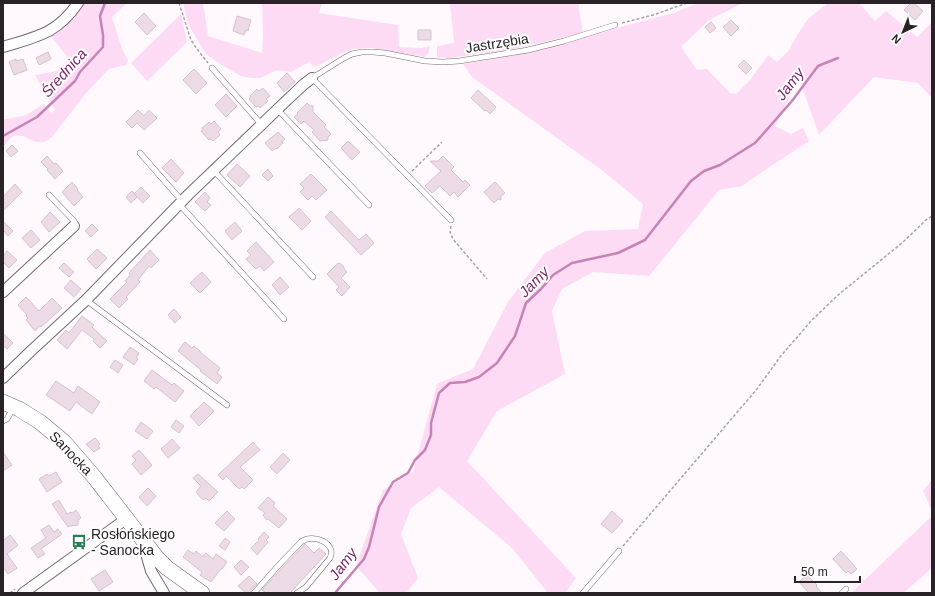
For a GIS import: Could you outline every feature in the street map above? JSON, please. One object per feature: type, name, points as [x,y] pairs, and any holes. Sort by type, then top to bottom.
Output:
[{"type":"main road","name":"Sanocka","points":[[8,405],[40,422],[64,442],[95,478],[157,558],[167,568],[202,593]]},
{"type":"street","points":[[3,46],[44,34],[65,19],[78,3]]},
{"type":"street","points":[[3,378],[86,300],[180,203],[261,124],[312,78]]},
{"type":"street","points":[[3,292],[74,226]]},
{"type":"street","points":[[19,591],[126,519]]},
{"type":"street","points":[[148,547],[147,557],[151,571],[164,593]]},
{"type":"lane","name":"Jastrzębia","points":[[312,78],[344,58],[357,53],[379,52],[425,61],[459,61],[528,50],[615,26]]},
{"type":"lane","points":[[212,68],[261,124]]},
{"type":"lane","points":[[312,78],[451,220]]},
{"type":"lane","points":[[277,109],[369,205]]},
{"type":"lane","points":[[140,153],[180,203],[284,319]]},
{"type":"lane","points":[[214,171],[313,277]]},
{"type":"lane","points":[[49,195],[74,221],[74,226]]},
{"type":"lane","points":[[86,300],[227,405]]},
{"type":"lane","points":[[3,421],[7,419],[8,405]]},
{"type":"lane","points":[[254,593],[301,542],[311,538],[318,539],[327,544],[331,549],[332,555],[306,587],[297,593]]},
{"type":"lane","points":[[583,593],[619,551]]},
{"type":"path","points":[[179,3],[191,40],[212,68]]},
{"type":"path","points":[[615,26],[687,3]]},
{"type":"path","points":[[407,175],[442,142]]},
{"type":"path","points":[[619,551],[757,389],[780,357],[812,320],[838,295],[902,243],[932,216]]},
{"type":"path","points":[[451,220],[450,232],[453,239],[487,280]]},
{"type":"path","points":[[10,593],[19,591]]},
{"type":"shaded area","points":[[84,3],[127,3],[112,17],[122,49],[128,60],[126,65],[109,69],[86,93],[52,137],[46,141],[36,142],[22,136],[18,136],[12,137],[3,147],[3,120],[26,115],[44,104],[51,113],[55,110],[35,75],[57,71],[69,59],[51,36],[67,24]]},
{"type":"shaded area","points":[[183,3],[203,3],[208,36],[262,53],[262,3],[322,3],[319,13],[398,25],[399,47],[421,48],[430,46],[428,54],[425,57],[372,48],[351,49],[315,67],[309,62],[291,72],[277,70],[260,78],[252,78],[241,76],[206,54],[188,24]]},
{"type":"shaded area","points":[[450,3],[578,3],[583,33],[508,50],[448,58],[437,57],[437,46],[454,43]]},
{"type":"shaded area","points":[[698,3],[743,3],[709,20],[681,47],[697,70],[707,69],[730,93],[736,94],[750,80],[768,55],[777,62],[789,50],[808,19],[828,3],[859,3],[875,21],[886,11],[917,37],[932,22],[932,98],[918,83],[874,77],[819,135],[800,81],[792,72],[791,95],[775,126],[791,134],[803,128],[809,141],[742,186],[719,190],[649,276],[593,272],[562,289],[552,311],[565,374],[497,411],[467,461],[576,578],[565,593],[548,593],[512,548],[439,487],[411,508],[401,534],[418,578],[406,593],[380,593],[356,566],[383,490],[413,472],[437,384],[473,369],[508,302],[545,253],[585,231],[638,229],[643,204],[603,171],[472,77],[463,64],[515,55],[673,13]]},
{"type":"shaded area","points":[[181,14],[187,42],[147,81],[131,63]]},
{"type":"shaded area","points":[[932,480],[932,511],[923,491]]},
{"type":"shaded area","points":[[932,516],[932,568],[903,593],[851,593]]},
{"type":"building","points":[[911,3],[914,3],[923,11],[915,20],[904,10]]},
{"type":"building","points":[[144,13],[156,26],[147,35],[135,22]]},
{"type":"building","points":[[237,16],[251,20],[248,31],[246,30],[244,35],[233,31]]},
{"type":"building","points":[[731,20],[739,28],[731,36],[723,27]]},
{"type":"building","points":[[711,22],[716,28],[710,33],[705,27]]},
{"type":"building","points":[[418,30],[431,30],[431,40],[418,40]]},
{"type":"building","points":[[48,52],[51,59],[39,65],[36,58]]},
{"type":"building","points":[[16,59],[16,61],[23,59],[27,70],[14,75],[9,62]]},
{"type":"building","points":[[744,60],[752,68],[746,74],[738,66]]},
{"type":"building","points":[[194,69],[207,83],[196,94],[183,80]]},
{"type":"building","points":[[287,73],[295,82],[284,92],[277,83]]},
{"type":"building","points":[[263,88],[270,96],[266,99],[268,101],[260,108],[259,106],[256,107],[249,99],[251,97],[250,96],[257,89],[259,91]]},
{"type":"building","points":[[478,90],[496,107],[490,114],[471,98]]},
{"type":"building","points":[[226,94],[237,106],[226,117],[215,105]]},
{"type":"building","points":[[307,103],[310,106],[313,106],[313,112],[326,125],[324,127],[331,134],[328,137],[328,140],[320,141],[312,132],[314,130],[304,121],[301,124],[294,117]]},
{"type":"building","points":[[138,110],[144,116],[149,110],[157,118],[144,130],[137,123],[132,128],[126,122]]},
{"type":"building","points":[[214,121],[221,129],[218,132],[220,135],[213,141],[211,139],[209,140],[201,131],[203,130],[202,128],[209,122],[211,124]]},
{"type":"building","points":[[278,132],[285,139],[281,142],[283,143],[277,149],[276,148],[272,151],[265,143]]},
{"type":"building","points":[[348,141],[360,152],[352,160],[341,148]]},
{"type":"building","points":[[12,145],[18,151],[11,157],[6,151]]},
{"type":"building","points":[[47,156],[63,171],[55,179],[41,162]]},
{"type":"building","points":[[443,156],[454,167],[451,170],[463,182],[465,180],[470,185],[458,197],[454,192],[450,196],[440,186],[432,193],[425,186],[441,171],[430,161],[438,161]]},
{"type":"building","points":[[171,159],[184,173],[176,182],[162,168]]},
{"type":"building","points":[[237,164],[250,176],[240,187],[227,175]]},
{"type":"building","points":[[268,169],[273,176],[268,181],[262,175]]},
{"type":"building","points":[[311,174],[327,190],[316,200],[312,196],[308,200],[300,192],[304,188],[300,184]]},
{"type":"building","points":[[72,182],[83,197],[74,206],[62,192]]},
{"type":"building","points":[[495,182],[505,193],[501,196],[501,200],[498,199],[494,203],[484,192]]},
{"type":"building","points":[[15,184],[22,192],[3,211],[3,197]]},
{"type":"building","points":[[141,187],[150,196],[143,203],[134,194]]},
{"type":"building","points":[[132,191],[137,197],[131,203],[126,197]]},
{"type":"building","points":[[205,192],[210,198],[207,202],[211,205],[205,211],[195,202]]},
{"type":"building","points":[[299,208],[311,221],[302,230],[289,217]]},
{"type":"building","points":[[331,211],[359,240],[366,234],[374,243],[361,255],[325,217]]},
{"type":"building","points":[[50,212],[60,222],[49,232],[41,222]]},
{"type":"building","points":[[3,221],[13,231],[8,236],[3,230]]},
{"type":"building","points":[[235,222],[242,231],[232,240],[225,231]]},
{"type":"building","points":[[92,224],[98,230],[91,237],[85,231]]},
{"type":"building","points":[[31,230],[40,240],[31,248],[22,238]]},
{"type":"building","points":[[256,242],[274,262],[264,271],[260,266],[256,269],[246,259],[251,255],[247,251]]},
{"type":"building","points":[[97,249],[107,258],[96,269],[87,259]]},
{"type":"building","points":[[150,250],[159,260],[151,268],[149,266],[138,280],[140,282],[126,297],[128,299],[119,308],[110,299],[127,282],[125,281],[130,275],[129,273]]},
{"type":"building","points":[[7,251],[17,260],[9,268],[3,262],[3,256]]},
{"type":"building","points":[[64,263],[74,272],[69,277],[59,268]]},
{"type":"building","points":[[338,263],[344,267],[347,272],[341,278],[350,287],[342,296],[336,290],[339,287],[327,274]]},
{"type":"building","points":[[202,272],[211,282],[200,293],[190,283]]},
{"type":"building","points":[[280,277],[289,287],[280,295],[272,285]]},
{"type":"building","points":[[71,280],[81,289],[74,297],[64,288]]},
{"type":"building","points":[[26,297],[39,311],[52,298],[62,308],[35,331],[26,320],[28,318],[26,316],[27,315],[18,305]]},
{"type":"building","points":[[174,309],[181,317],[175,323],[168,315]]},
{"type":"building","points":[[82,316],[94,325],[92,327],[107,341],[100,348],[93,341],[94,339],[82,330],[67,349],[57,340],[66,330],[69,333]]},
{"type":"building","points":[[3,333],[13,343],[7,349],[3,345]]},
{"type":"building","points":[[185,342],[192,348],[194,346],[220,368],[217,373],[222,377],[217,384],[178,351]]},
{"type":"building","points":[[130,347],[139,353],[136,358],[138,359],[134,365],[123,357]]},
{"type":"building","points":[[115,360],[123,365],[118,373],[110,367]]},
{"type":"building","points":[[152,370],[172,385],[174,383],[184,391],[175,402],[156,387],[154,389],[144,381]]},
{"type":"building","points":[[56,381],[74,393],[78,386],[100,402],[92,414],[76,402],[70,411],[46,395]]},
{"type":"building","points":[[204,402],[214,411],[199,426],[190,416]]},
{"type":"building","points":[[176,420],[184,426],[179,433],[171,427]]},
{"type":"building","points":[[141,422],[153,431],[147,439],[135,431]]},
{"type":"building","points":[[95,438],[100,444],[98,446],[100,448],[94,452],[86,444]]},
{"type":"building","points":[[172,439],[180,448],[168,458],[161,449]]},
{"type":"building","points":[[253,442],[260,450],[240,467],[253,480],[244,489],[242,487],[239,489],[226,476],[223,480],[218,475]]},
{"type":"building","points":[[139,450],[152,465],[141,475],[132,464],[136,460],[132,456]]},
{"type":"building","points":[[3,452],[12,465],[3,471]]},
{"type":"building","points":[[283,453],[290,460],[277,474],[270,467]]},
{"type":"building","points":[[56,472],[62,482],[47,492],[39,479],[47,474],[49,476]]},
{"type":"building","points":[[198,474],[218,492],[209,501],[206,498],[203,500],[196,492],[201,486],[193,478]]},
{"type":"building","points":[[148,488],[156,496],[147,506],[139,497]]},
{"type":"building","points":[[268,497],[275,503],[273,506],[287,519],[279,528],[268,519],[267,520],[263,515],[265,513],[258,508]]},
{"type":"building","points":[[59,500],[67,514],[76,510],[81,518],[78,520],[78,525],[68,527],[52,504]]},
{"type":"building","points":[[227,511],[235,519],[224,531],[215,523]]},
{"type":"building","points":[[612,511],[623,521],[612,533],[601,524]]},
{"type":"building","points":[[49,525],[54,532],[58,529],[62,534],[41,549],[45,554],[38,558],[31,548],[46,538],[41,530]]},
{"type":"building","points":[[264,532],[269,537],[266,540],[268,542],[257,555],[251,548]]},
{"type":"building","points":[[10,535],[18,545],[7,554],[17,568],[8,574],[3,567],[3,541]]},
{"type":"building","points":[[225,538],[230,542],[225,550],[219,546]]},
{"type":"building","points":[[305,544],[314,553],[319,548],[326,554],[290,593],[266,593],[262,590],[281,569]]},
{"type":"building","points":[[188,550],[194,554],[196,551],[203,557],[206,553],[213,559],[216,554],[227,562],[211,582],[200,575],[202,572],[183,557]]},
{"type":"building","points":[[841,551],[857,569],[851,574],[848,571],[846,573],[833,559]]},
{"type":"building","points":[[241,560],[249,567],[241,575],[234,567]]},
{"type":"building","points":[[105,570],[113,582],[99,591],[91,579]]},
{"type":"building","points":[[806,575],[817,585],[816,586],[822,593],[809,593],[799,582]]},
{"type":"building","points":[[249,576],[257,584],[250,593],[246,593],[238,586]]},
{"type":"waterway","name":"Średnica","points":[[3,136],[37,117],[75,81],[80,72],[103,47],[100,16],[105,3]]},
{"type":"waterway","name":"Jamy","points":[[335,593],[364,559],[369,547],[379,507],[393,482],[408,473],[415,460],[425,450],[431,435],[431,423],[439,393],[450,383],[465,382],[479,377],[497,363],[515,336],[526,303],[553,275],[572,263],[618,253],[645,240],[691,181],[704,171],[720,165],[755,143],[792,101],[818,66],[838,58]]},
{"type":"place","name":"Rosłońskiego - Sanocka","points":[[79,542]]}]
